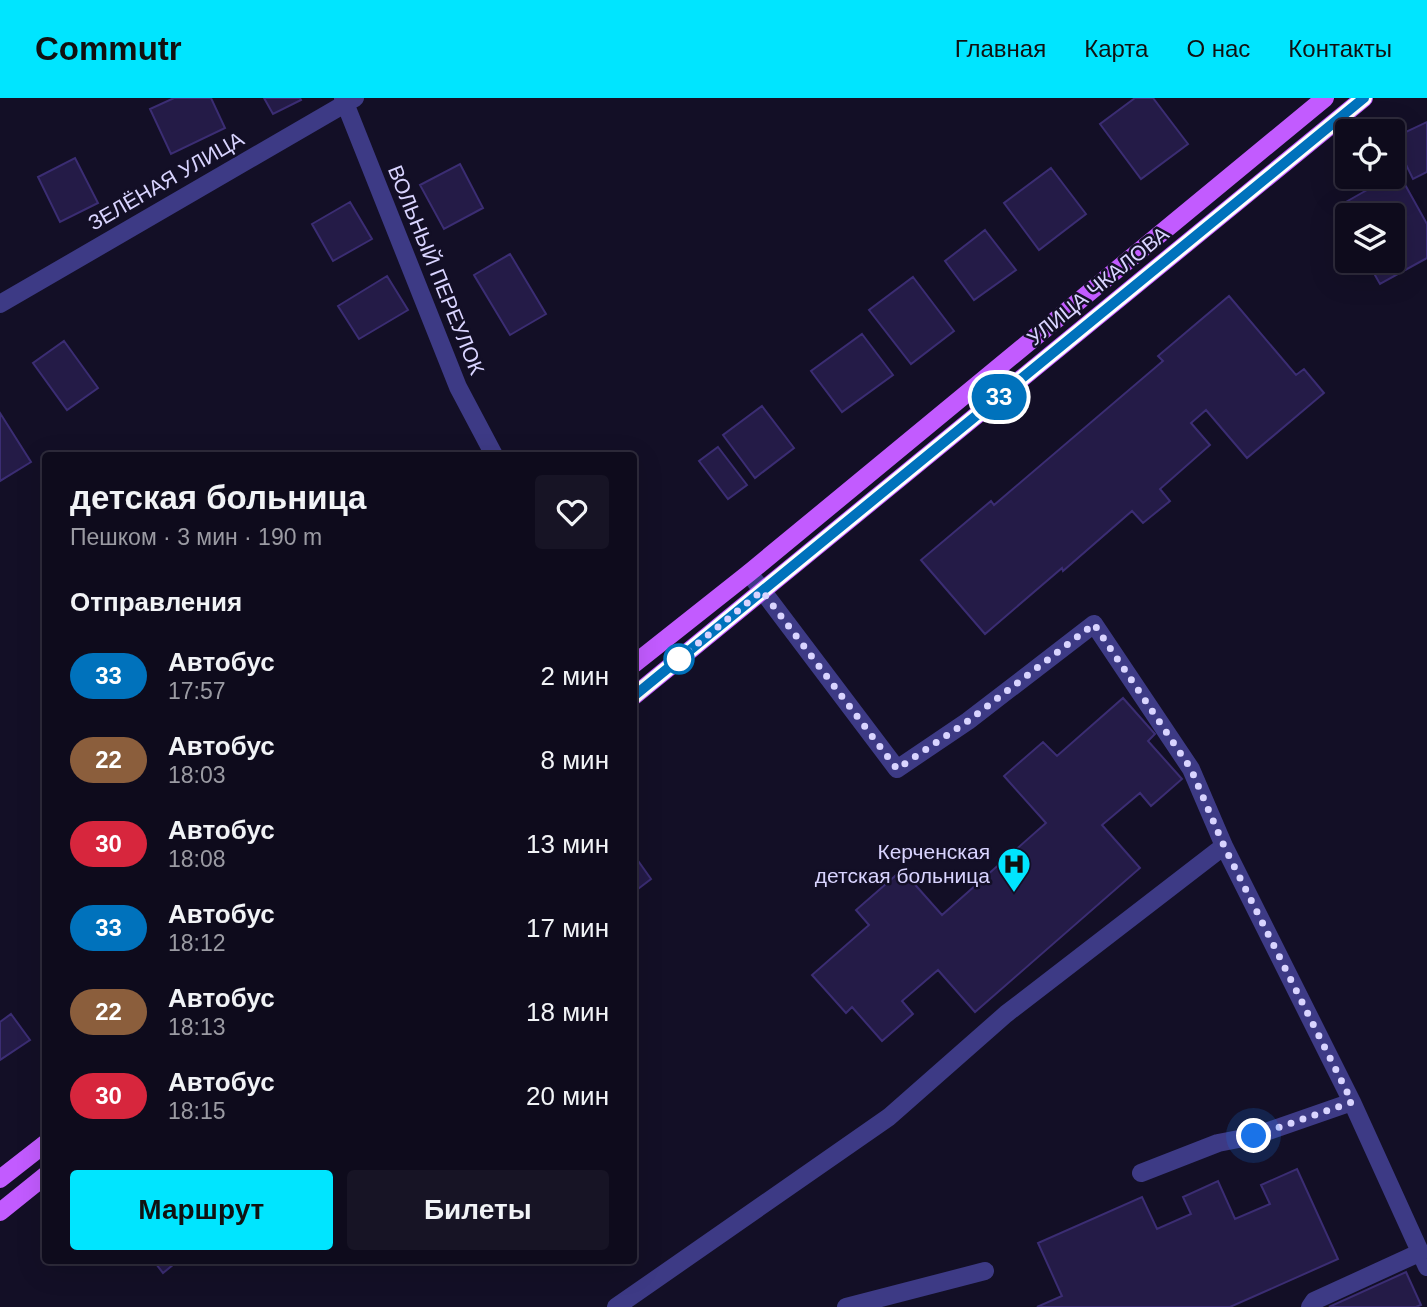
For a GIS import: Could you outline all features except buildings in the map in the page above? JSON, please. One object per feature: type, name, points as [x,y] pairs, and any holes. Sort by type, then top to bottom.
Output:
[{"type":"main road","name":"УЛИЦА ЧКАЛОВА","points":[[637,662],[749,573],[1325,98]]},
{"type":"main road","name":"УЛИЦА ЧКАЛОВА","points":[[637,694],[1364,98]]},
{"type":"main road","points":[[0,1179],[42,1146]]},
{"type":"main road","points":[[0,1212],[42,1178]]},
{"type":"lane","name":"ЗЕЛЁНАЯ УЛИЦА","points":[[0,304],[348,100]]},
{"type":"lane","name":"ВОЛЬНЫЙ ПЕРЕУЛОК","points":[[348,100],[458,387],[492,452]]},
{"type":"lane","points":[[749,573],[897,769],[968,721],[1094,624],[1191,769],[1224,846],[1352,1102],[1424,1259],[1314,1301],[1310,1307]]},
{"type":"lane","points":[[616,1307],[889,1117],[1006,1014],[1224,846]]},
{"type":"lane","points":[[1142,1173],[1218,1143],[1254,1136],[1352,1102]]},
{"type":"lane","points":[[846,1307],[985,1271]]},
{"type":"bus line","name":"33","points":[[637,694],[1364,98]]},
{"type":"place","name":"Керченская детская больница","points":[[1014,894]]},
{"type":"route","points":[[679,659],[762,591],[897,769],[968,721],[1094,624],[1191,769],[1224,846],[1352,1102],[1254,1136]]}]
